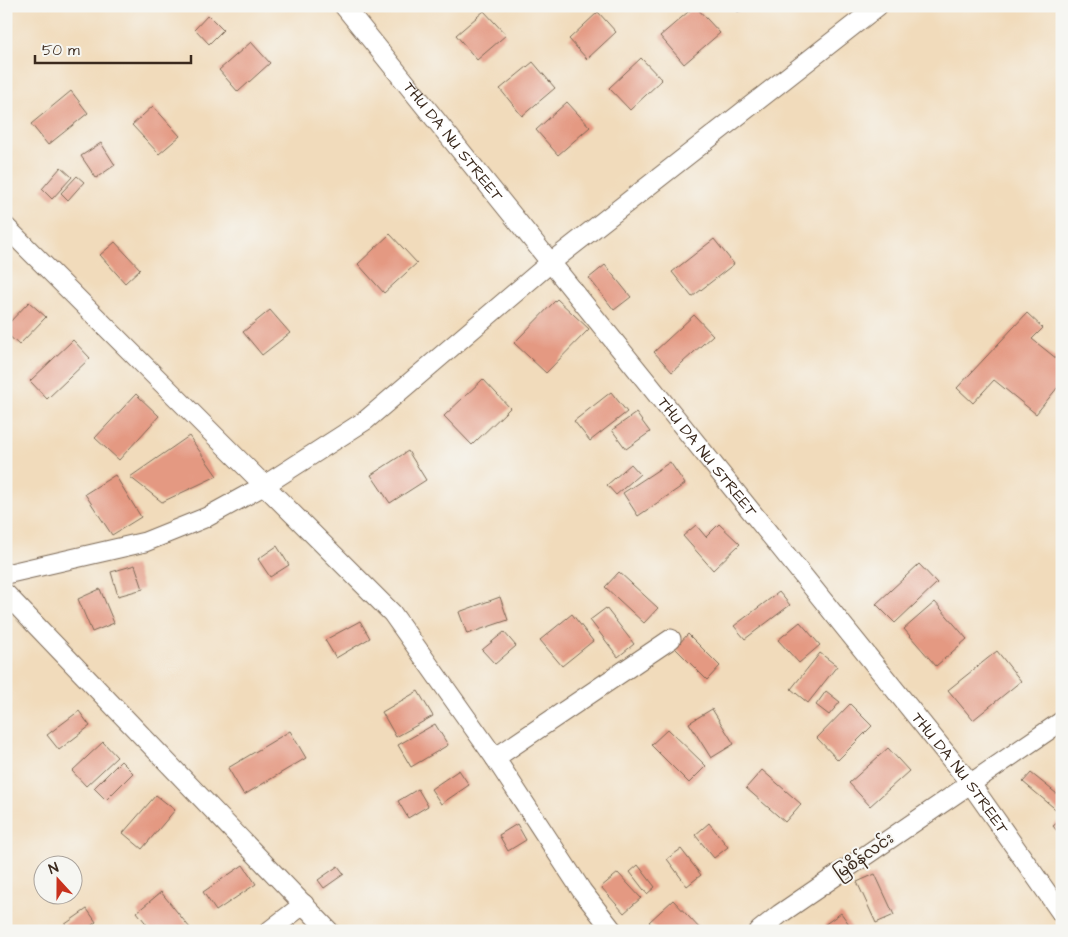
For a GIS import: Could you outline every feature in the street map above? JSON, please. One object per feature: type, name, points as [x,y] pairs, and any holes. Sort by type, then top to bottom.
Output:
[{"type":"street","name":"THU DA NU STREET","points":[[344,6],[970,783],[1062,914]]},
{"type":"street","points":[[6,574],[144,542],[207,517],[265,485],[366,420],[550,263],[878,6]]},
{"type":"street","points":[[6,228],[392,613],[494,758],[582,891],[613,931]]},
{"type":"street","points":[[6,594],[329,931]]},
{"type":"street","points":[[494,758],[671,639]]},
{"type":"street","name":"မြစိန်လင်း","points":[[759,931],[780,914],[1062,721]]},
{"type":"street","points":[[269,931],[304,904]]},
{"type":"building","points":[[695,6],[720,33],[684,64],[660,36]]},
{"type":"building","points":[[733,6],[745,6],[738,12]]},
{"type":"building","points":[[484,11],[506,35],[477,60],[456,35]]},
{"type":"building","points":[[598,12],[616,32],[587,59],[569,39]]},
{"type":"building","points":[[208,15],[223,30],[209,44],[195,29]]},
{"type":"building","points":[[251,42],[270,63],[238,92],[219,70]]},
{"type":"building","points":[[641,58],[662,80],[630,110],[609,88]]},
{"type":"building","points":[[533,62],[555,88],[522,116],[500,89]]},
{"type":"building","points":[[71,91],[88,113],[48,145],[31,124]]},
{"type":"building","points":[[567,102],[590,127],[558,155],[536,130]]},
{"type":"building","points":[[153,106],[180,136],[159,154],[132,125]]},
{"type":"building","points":[[101,143],[115,165],[96,178],[81,156]]},
{"type":"building","points":[[61,167],[72,177],[52,199],[42,189]]},
{"type":"building","points":[[77,176],[84,182],[68,200],[61,193]]},
{"type":"building","points":[[390,234],[417,263],[384,293],[358,264]]},
{"type":"building","points":[[714,239],[734,264],[692,297],[672,272]]},
{"type":"building","points":[[115,242],[140,269],[125,283],[100,255]]},
{"type":"building","points":[[605,265],[631,297],[614,310],[589,278]]},
{"type":"building","points":[[557,299],[589,329],[546,373],[514,343]]},
{"type":"building","points":[[29,302],[46,317],[19,345],[6,333],[6,326]]},
{"type":"building","points":[[270,310],[290,333],[262,355],[243,332]]},
{"type":"building","points":[[1027,313],[1043,328],[1032,339],[1062,363],[1062,382],[1036,414],[994,380],[973,403],[957,388]]},
{"type":"building","points":[[694,315],[713,335],[672,372],[654,352]]},
{"type":"building","points":[[73,340],[90,358],[47,399],[30,381]]},
{"type":"building","points":[[483,379],[510,408],[472,445],[444,416]]},
{"type":"building","points":[[611,392],[627,412],[590,441],[574,421]]},
{"type":"building","points":[[136,394],[159,416],[119,460],[95,438]]},
{"type":"building","points":[[636,413],[650,432],[626,449],[612,430]]},
{"type":"building","points":[[189,436],[217,476],[162,502],[130,477]]},
{"type":"building","points":[[408,451],[426,480],[390,503],[371,475]]},
{"type":"building","points":[[670,462],[685,484],[638,516],[623,493]]},
{"type":"building","points":[[631,464],[640,474],[616,495],[607,485]]},
{"type":"building","points":[[115,475],[141,517],[112,535],[85,494]]},
{"type":"building","points":[[719,524],[740,544],[713,570],[683,536],[696,525],[706,537]]},
{"type":"building","points":[[277,546],[289,565],[270,577],[258,559]]},
{"type":"building","points":[[919,564],[937,583],[895,623],[876,604]]},
{"type":"building","points":[[135,565],[143,589],[118,596],[111,572]]},
{"type":"building","points":[[619,572],[658,608],[644,623],[605,587]]},
{"type":"building","points":[[100,589],[114,623],[92,632],[78,599]]},
{"type":"building","points":[[779,592],[790,605],[745,639],[734,626]]},
{"type":"building","points":[[500,597],[508,620],[467,634],[459,612]]},
{"type":"building","points":[[935,602],[967,639],[936,666],[904,629]]},
{"type":"building","points":[[606,608],[634,644],[618,657],[590,620]]},
{"type":"building","points":[[572,614],[593,641],[562,666],[540,640]]},
{"type":"building","points":[[360,621],[370,638],[336,658],[325,640]]},
{"type":"building","points":[[800,622],[820,645],[799,663],[778,640]]},
{"type":"building","points":[[504,632],[516,646],[495,664],[482,650]]},
{"type":"building","points":[[688,634],[720,666],[707,680],[675,648]]},
{"type":"building","points":[[997,651],[1021,681],[973,720],[948,690]]},
{"type":"building","points":[[820,653],[837,666],[808,703],[791,689]]},
{"type":"building","points":[[418,691],[433,716],[396,737],[382,712]]},
{"type":"building","points":[[826,691],[840,702],[829,715],[816,705]]},
{"type":"building","points":[[850,704],[872,726],[838,760],[817,738]]},
{"type":"building","points":[[712,709],[734,744],[711,758],[689,723]]},
{"type":"building","points":[[79,711],[90,726],[59,750],[47,735]]},
{"type":"building","points":[[435,724],[448,745],[411,767],[398,745]]},
{"type":"building","points":[[668,729],[706,766],[689,783],[651,745]]},
{"type":"building","points":[[290,731],[306,758],[244,795],[228,768]]},
{"type":"building","points":[[103,742],[117,757],[86,786],[72,771]]},
{"type":"building","points":[[888,748],[909,771],[870,806],[849,783]]},
{"type":"building","points":[[121,761],[133,773],[106,800],[94,788]]},
{"type":"building","points":[[459,770],[469,785],[441,804],[431,789]]},
{"type":"building","points":[[762,770],[801,804],[785,822],[746,788]]},
{"type":"building","points":[[1031,773],[1062,798],[1062,810],[1059,812],[1023,782]]},
{"type":"building","points":[[418,789],[428,806],[408,818],[398,801]]},
{"type":"building","points":[[156,795],[175,810],[142,849],[123,833]]},
{"type":"building","points":[[1062,819],[1062,837],[1053,826]]},
{"type":"building","points":[[709,823],[728,847],[714,858],[695,835]]},
{"type":"building","points":[[517,824],[526,840],[508,851],[499,835]]},
{"type":"building","points":[[681,849],[701,875],[687,886],[667,859]]},
{"type":"building","points":[[243,865],[256,884],[216,911],[203,892]]},
{"type":"building","points":[[638,865],[655,887],[647,894],[630,872]]},
{"type":"building","points":[[338,866],[344,874],[324,888],[318,880]]},
{"type":"building","points":[[618,873],[641,898],[624,913],[601,887]]},
{"type":"building","points":[[875,874],[894,915],[876,923],[857,882]]},
{"type":"building","points":[[161,892],[190,928],[187,931],[152,931],[137,912]]},
{"type":"building","points":[[673,900],[702,931],[658,931],[649,922]]},
{"type":"building","points":[[87,909],[96,922],[84,931],[64,931],[61,927]]},
{"type":"building","points":[[841,913],[854,931],[828,931],[824,925]]},
{"type":"building","points":[[295,925],[300,931],[289,931]]}]
